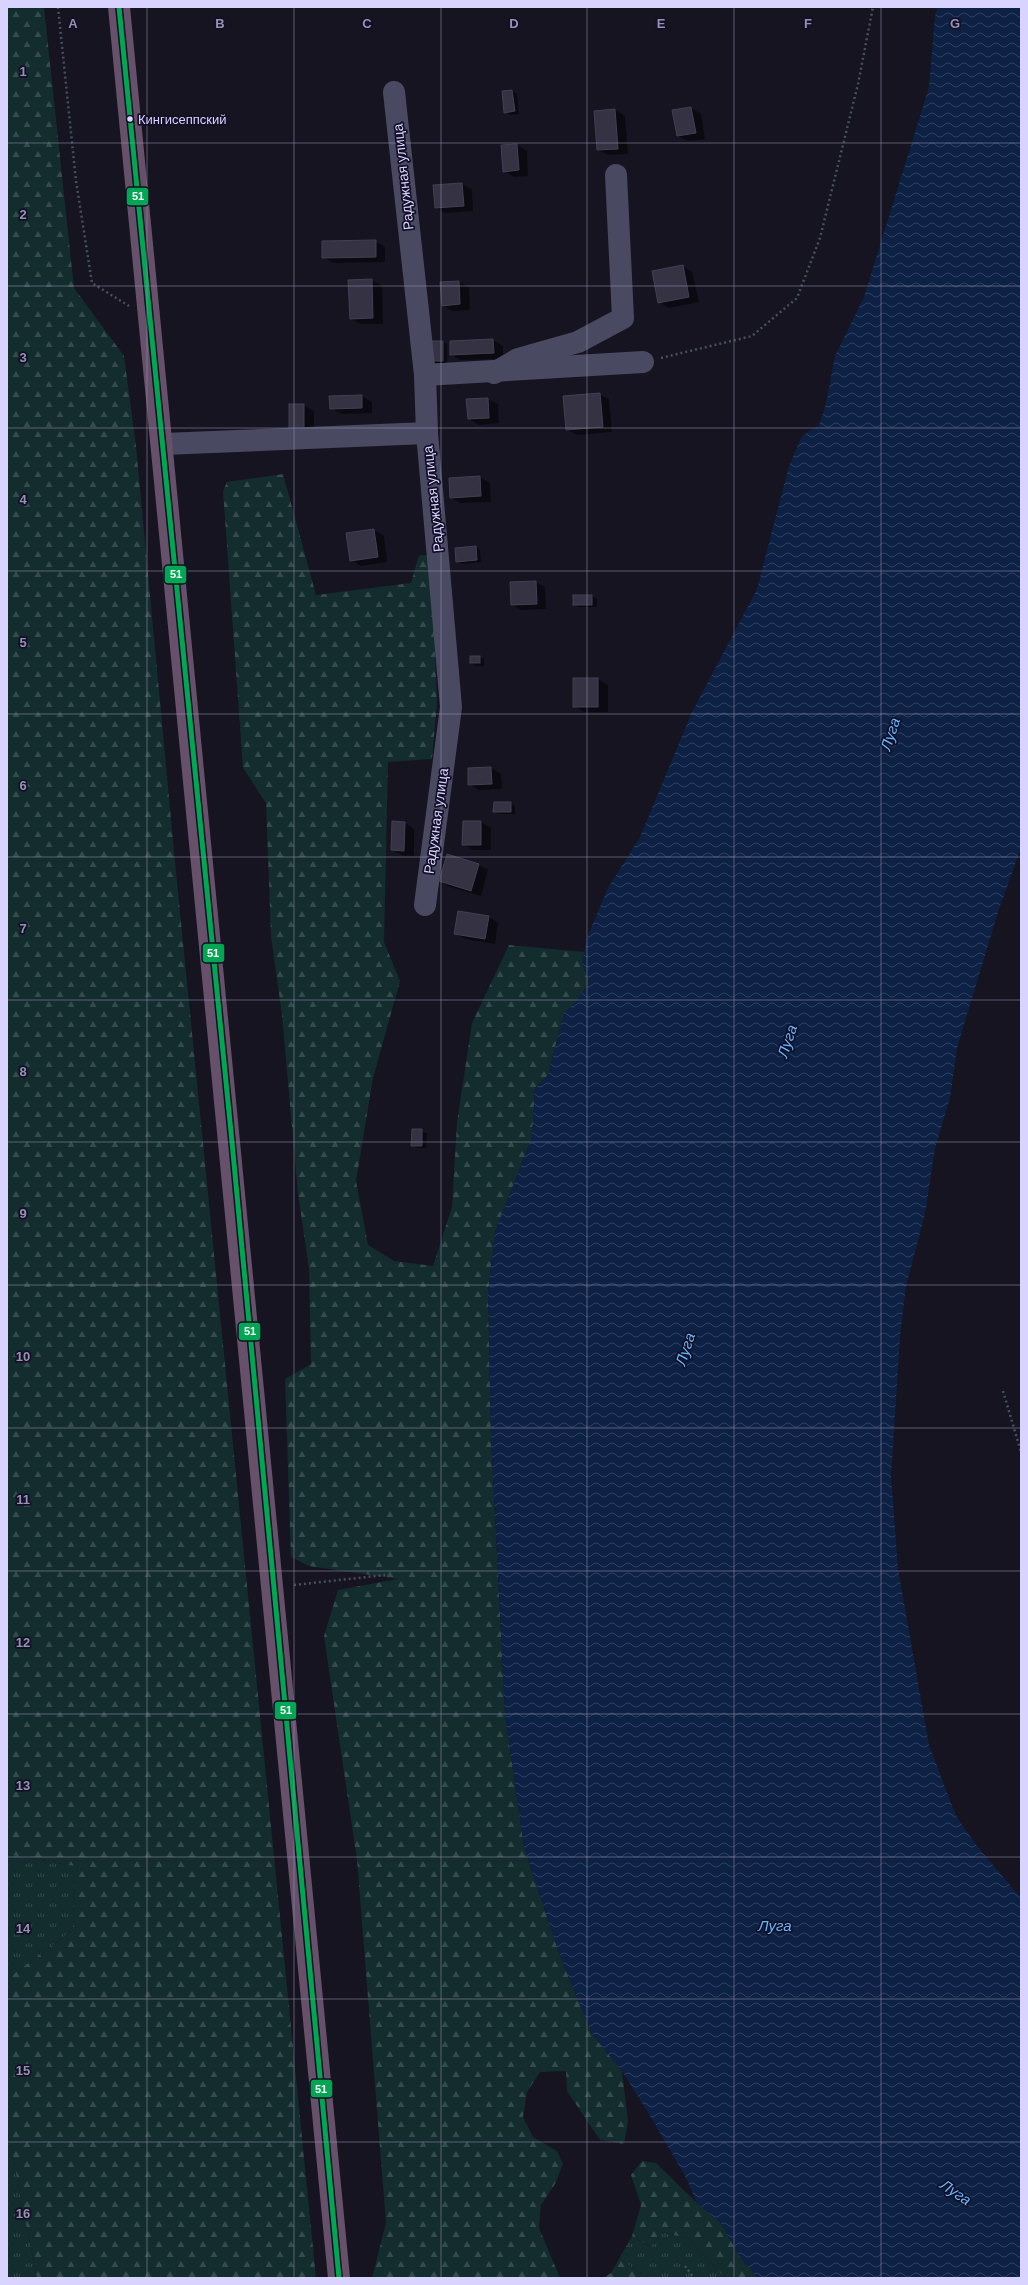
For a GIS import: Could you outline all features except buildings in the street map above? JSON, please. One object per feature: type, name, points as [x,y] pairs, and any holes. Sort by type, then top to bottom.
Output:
[{"type":"highway","points":[[119,7],[164,444],[276,1588],[340,2278]]},
{"type":"street","name":"Радужная улица","points":[[394,92],[425,375],[427,433],[451,707],[425,905]]},
{"type":"street","points":[[494,372],[518,359],[578,342],[623,318],[616,175]]},
{"type":"street","points":[[425,375],[643,362]]},
{"type":"street","points":[[164,444],[427,433]]},
{"type":"path","points":[[58,7],[76,181],[92,283],[150,319]]},
{"type":"path","points":[[643,362],[752,336],[797,298],[820,238],[858,84],[873,7]]},
{"type":"path","points":[[1003,1391],[1021,1452]]},
{"type":"path","points":[[276,1588],[385,1575]]},
{"type":"path","points":[[685,2266],[694,2278]]},
{"type":"green space","points":[[7,7],[44,7],[74,288],[124,356],[136,446],[176,872],[316,2278],[37,2278],[7,2128],[7,1979],[73,1930],[74,1866],[7,1854]]},
{"type":"green space","points":[[283,474],[316,595],[411,583],[419,555],[431,556],[437,703],[432,759],[388,762],[384,942],[400,981],[373,1078],[356,1181],[368,1245],[394,1261],[433,1266],[452,1207],[457,1122],[472,1023],[509,945],[584,952],[582,962],[589,983],[577,1001],[564,1013],[548,1075],[535,1088],[532,1137],[495,1232],[488,1292],[491,1436],[505,1714],[524,1847],[560,1956],[592,2034],[622,2071],[628,2121],[624,2144],[600,2140],[567,2091],[566,2071],[540,2072],[527,2092],[523,2117],[533,2137],[557,2151],[563,2164],[555,2184],[541,2205],[539,2228],[560,2278],[372,2278],[386,2223],[357,1860],[324,1636],[338,1590],[398,1579],[309,1566],[291,1557],[285,1379],[311,1364],[309,1269],[298,1194],[282,1015],[271,936],[266,803],[243,768],[223,491],[227,482]]},
{"type":"green space","points":[[7,1854],[74,1866],[73,1930],[7,1979]]},
{"type":"green space","points":[[7,2128],[37,2278],[7,2278]]},
{"type":"green space","points":[[642,2161],[656,2163],[697,2203],[721,2223],[740,2257],[758,2278],[725,2278],[689,2239],[663,2232],[651,2247],[632,2236],[641,2205],[631,2175]]},
{"type":"green space","points":[[663,2232],[689,2239],[725,2278],[649,2278],[619,2259],[632,2236],[650,2247]]},
{"type":"green space","points":[[619,2259],[649,2278],[603,2278],[611,2273]]},
{"type":"water","name":"Луга","points":[[938,7],[1021,7],[1021,848],[998,912],[957,1048],[950,1098],[935,1148],[925,1214],[906,1286],[900,1337],[891,1476],[898,1569],[929,1745],[956,1816],[977,1846],[1021,1898],[1021,2278],[758,2278],[740,2257],[721,2223],[697,2203],[685,2176],[652,2119],[622,2071],[592,2034],[560,1956],[524,1847],[505,1714],[491,1436],[488,1292],[495,1232],[532,1137],[535,1088],[548,1075],[564,1013],[577,1001],[589,983],[582,962],[588,935],[608,888],[640,837],[692,712],[757,589],[789,466],[802,436],[819,425],[826,404],[835,356],[864,297],[929,87],[935,16]]},
{"type":"transit line","name":"51","points":[[119,7],[232,1142],[339,2278]]},
{"type":"place","name":"Кингисеппский","points":[[130,119]]}]
